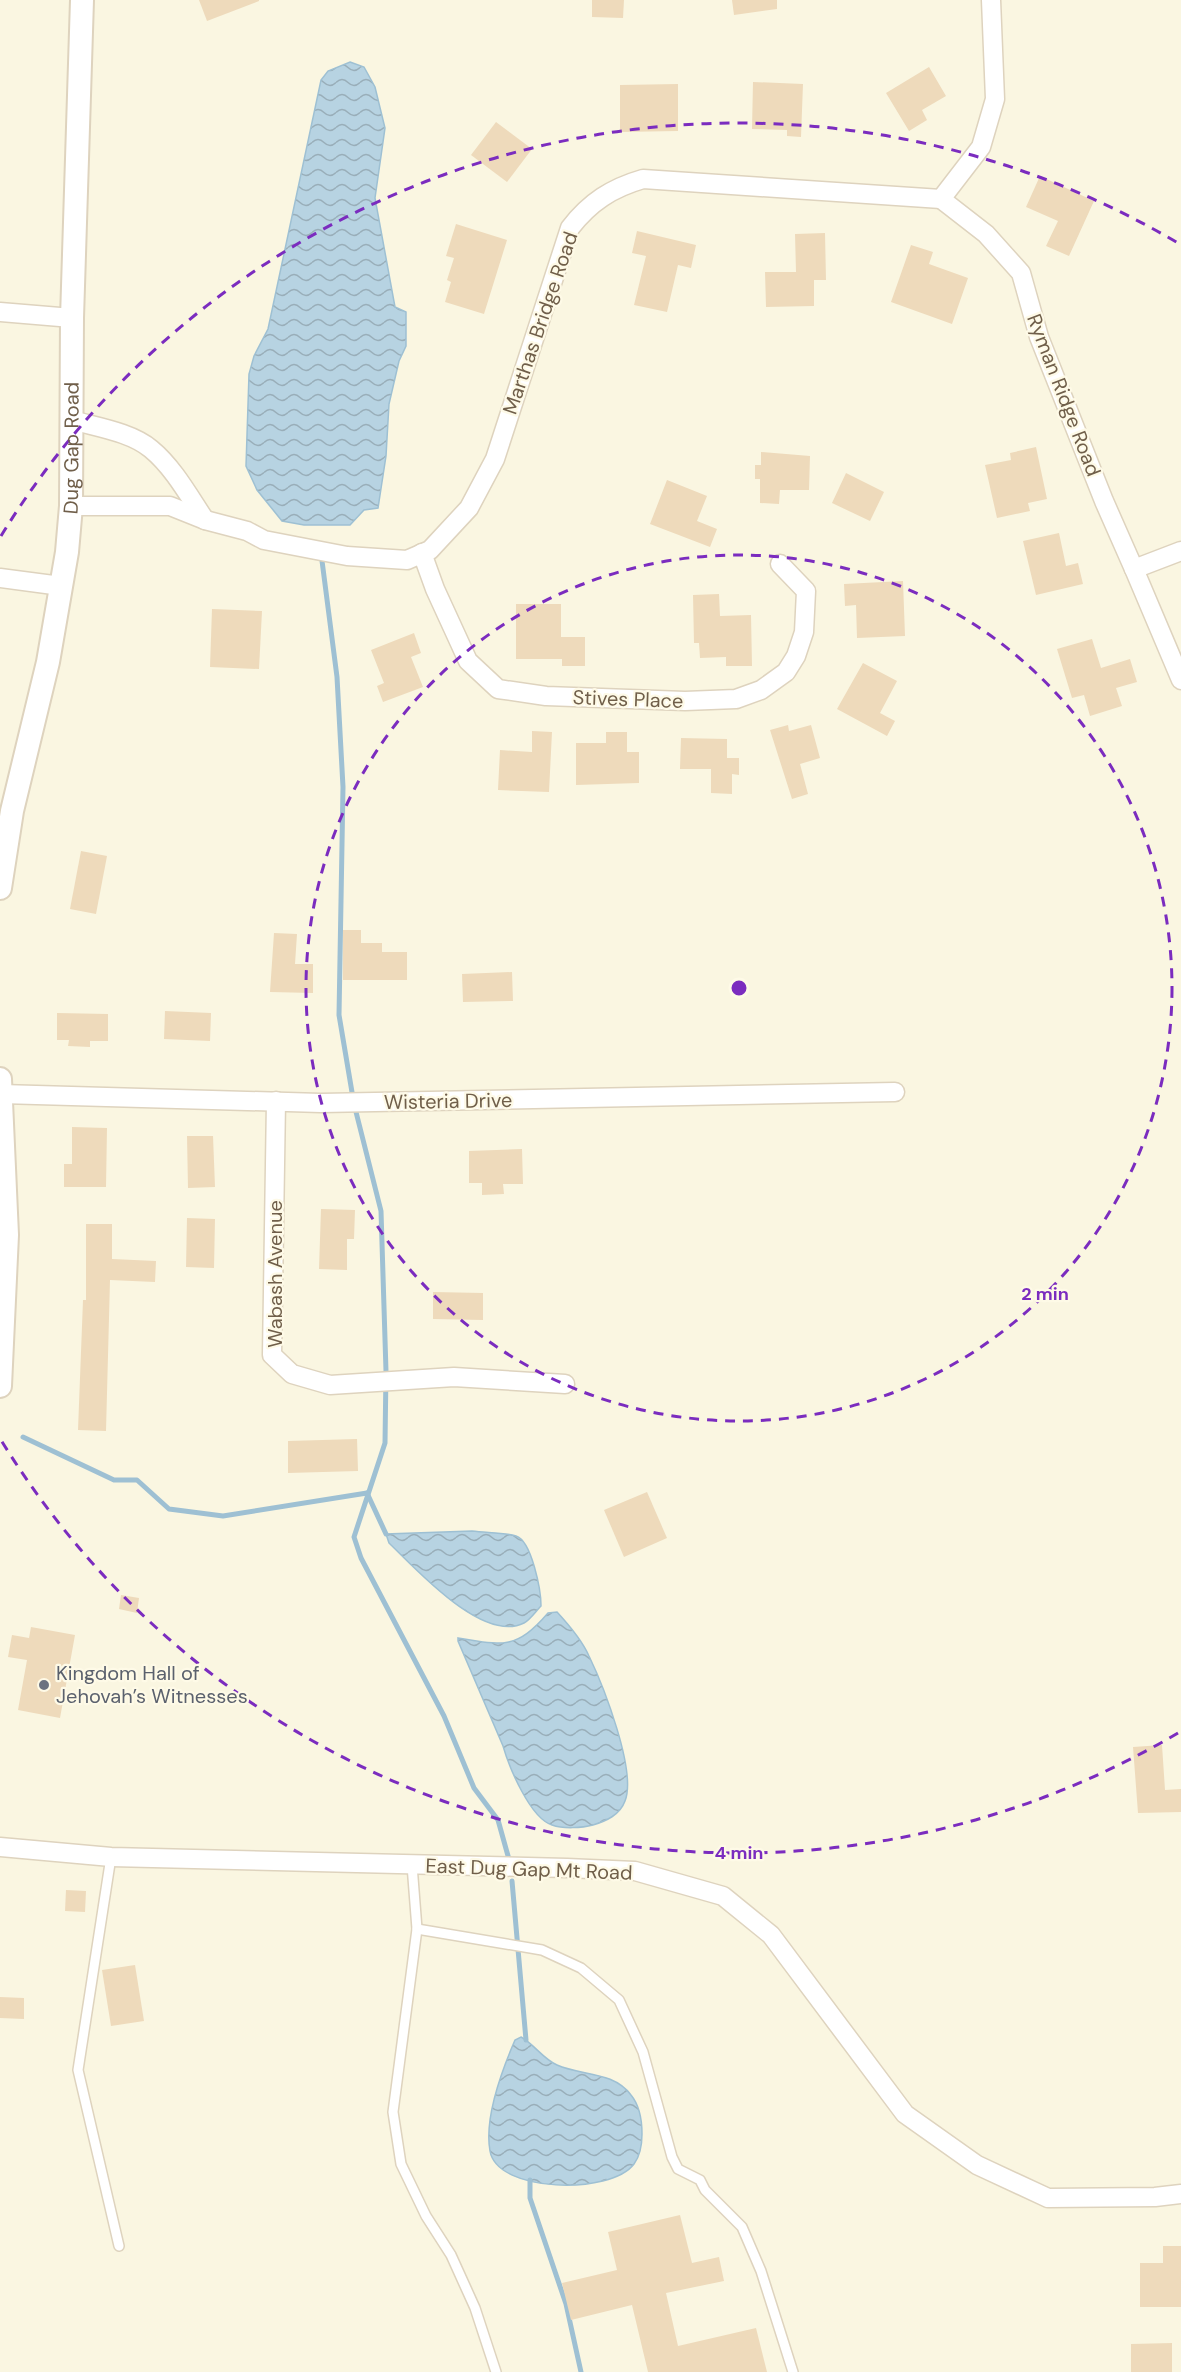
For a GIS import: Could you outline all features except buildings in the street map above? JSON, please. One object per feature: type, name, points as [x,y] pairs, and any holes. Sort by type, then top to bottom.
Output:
[{"type":"street","name":"Dug Gap Road","points":[[0,888],[0,875],[12,811],[48,662],[71,506],[72,318],[82,0]]},
{"type":"street","points":[[941,199],[981,147],[995,99],[991,0]]},
{"type":"street","name":"Marthas Bridge Road","points":[[71,506],[170,506],[205,520],[247,531],[264,540],[347,556],[407,560],[430,550],[469,508],[495,459],[570,228],[584,209],[605,193],[643,179],[941,199]]},
{"type":"street","name":"Ryman Ridge Road","points":[[941,199],[986,234],[1021,273],[1039,337],[1104,501],[1181,680]]},
{"type":"street","points":[[0,312],[72,318]]},
{"type":"street","points":[[72,420],[122,435],[150,448],[181,484],[205,520]]},
{"type":"street","points":[[1134,569],[1181,551]]},
{"type":"street","name":"Stives Place","points":[[422,553],[435,589],[468,661],[498,689],[546,696],[685,702],[736,699],[761,690],[786,672],[796,656],[804,632],[806,591],[780,564]]},
{"type":"street","points":[[0,578],[61,586]]},
{"type":"street","points":[[0,1079],[3,1235],[0,1386]]},
{"type":"street","name":"Wisteria Drive","points":[[1,1094],[276,1101],[651,1099],[895,1092]]},
{"type":"street","name":"Wabash Avenue","points":[[276,1101],[272,1355],[292,1374],[330,1385],[454,1377],[565,1384]]},
{"type":"street","name":"East Dug Gap Mt Road","points":[[0,1847],[111,1857],[635,1871],[723,1896],[771,1935],[905,2114],[977,2165],[1048,2198],[1155,2197],[1181,2194]]},
{"type":"lane","points":[[111,1857],[78,2070],[119,2246]]},
{"type":"lane","points":[[412,1865],[417,1929],[393,2112],[401,2164],[426,2216],[451,2255],[475,2308],[496,2372]]},
{"type":"lane","points":[[417,1929],[542,1950],[581,1968],[619,2000],[643,2052],[672,2157],[678,2169],[699,2180],[705,2190],[742,2227],[761,2271],[793,2372]]},
{"type":"water","points":[[350,62],[364,67],[375,87],[385,128],[375,198],[395,307],[406,312],[406,346],[399,361],[389,404],[386,456],[378,508],[364,510],[350,525],[304,525],[282,521],[257,490],[246,466],[249,374],[254,356],[268,329],[321,80],[328,71]]},
{"type":"water","points":[[472,1531],[516,1536],[527,1547],[537,1579],[541,1606],[524,1623],[507,1627],[489,1623],[470,1614],[415,1569],[389,1543],[386,1534]]},
{"type":"water","points":[[557,1612],[579,1638],[595,1669],[617,1728],[626,1770],[627,1787],[623,1806],[603,1822],[584,1827],[567,1828],[552,1825],[536,1813],[528,1802],[515,1778],[458,1641],[458,1638],[487,1643],[508,1642],[527,1633],[548,1613]]},
{"type":"water","points":[[521,2037],[557,2065],[606,2078],[624,2087],[634,2099],[641,2119],[642,2142],[634,2164],[621,2174],[603,2181],[580,2185],[533,2182],[512,2175],[497,2165],[490,2151],[492,2109],[510,2052],[515,2040]]},
{"type":"waterway","points":[[321,553],[337,677],[343,787],[339,1015],[354,1104],[381,1211],[386,1371],[385,1443],[354,1537],[361,1558],[444,1716],[474,1788],[498,1820],[510,1863]]},
{"type":"waterway","points":[[23,1437],[114,1480],[137,1480],[169,1509],[223,1516],[367,1493]]},
{"type":"waterway","points":[[367,1493],[386,1534]]},
{"type":"waterway","points":[[512,1881],[526,2040]]},
{"type":"waterway","points":[[530,2180],[530,2198],[566,2304],[581,2372]]},
{"type":"place","name":"Kingdom Hall of Jehovah’s Witnesses","points":[[44,1685]]}]
